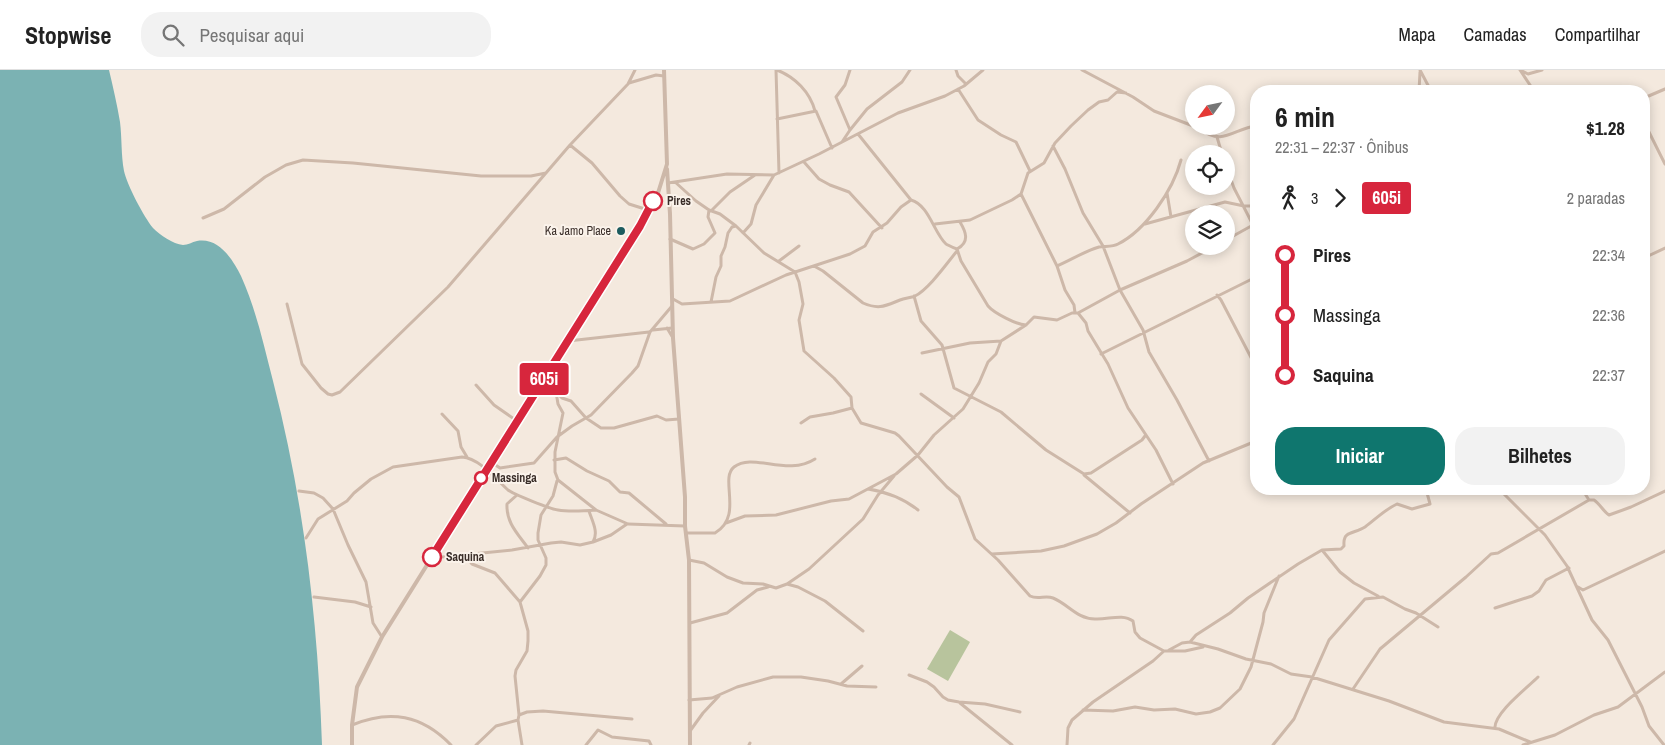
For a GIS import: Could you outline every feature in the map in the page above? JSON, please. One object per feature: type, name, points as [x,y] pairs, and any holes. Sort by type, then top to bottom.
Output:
[{"type":"street","points":[[287,304],[302,364],[328,394],[336,394],[354,379],[448,287],[546,172],[628,84],[635,70]]},
{"type":"street","points":[[664,70],[672,328],[686,497],[685,526],[689,560],[690,745]]},
{"type":"street","points":[[779,173],[776,70],[786,73],[804,89],[811,99],[832,148]]},
{"type":"street","points":[[850,70],[846,85],[836,98],[850,130]]},
{"type":"street","points":[[842,143],[867,109],[902,82],[910,70]]},
{"type":"street","points":[[956,70],[958,76],[966,84]]},
{"type":"street","points":[[668,182],[714,175],[745,173],[774,175],[842,143],[898,112],[930,102],[958,89],[983,70]]},
{"type":"street","points":[[1082,70],[1126,93],[1154,111],[1217,137],[1228,136],[1250,128]]},
{"type":"street","points":[[1419,85],[1420,70]]},
{"type":"street","points":[[1420,70],[1429,85]]},
{"type":"street","points":[[1520,70],[1528,74],[1542,70]]},
{"type":"street","points":[[1520,70],[1530,85]]},
{"type":"street","points":[[628,84],[656,75],[664,76]]},
{"type":"street","points":[[958,89],[978,120],[1016,142],[1030,171]]},
{"type":"street","points":[[1650,95],[1665,89]]},
{"type":"street","points":[[1126,93],[1117,92],[1108,100],[1099,102],[1088,110],[1054,146],[1044,163],[1030,171],[1024,181],[1021,194],[1045,240],[1076,313],[1086,323],[1088,331],[1128,408],[1156,450],[1173,484]]},
{"type":"street","points":[[777,119],[815,111]]},
{"type":"street","points":[[858,134],[911,200],[916,202],[935,224],[945,242],[957,250],[961,261],[992,311],[1018,324],[1026,325]]},
{"type":"street","points":[[1650,134],[1665,164]]},
{"type":"street","points":[[1217,137],[1219,145]]},
{"type":"street","points":[[570,145],[592,164],[629,204],[648,210]]},
{"type":"street","points":[[1054,146],[1083,213],[1103,246],[1120,290],[1144,333],[1149,352],[1209,461]]},
{"type":"street","points":[[203,218],[227,206],[264,177],[286,165],[303,160],[481,176],[531,176],[546,172]]},
{"type":"street","points":[[1057,266],[1103,246],[1116,246],[1145,224],[1167,191],[1181,160]]},
{"type":"street","points":[[803,162],[819,179],[849,192],[882,228]]},
{"type":"street","points":[[352,745],[352,725],[357,688],[382,637],[648,210],[658,193],[666,164]]},
{"type":"street","points":[[670,239],[692,250],[704,244],[715,233],[708,217],[711,210],[730,192],[755,175]]},
{"type":"street","points":[[743,233],[751,224],[756,205],[774,175]]},
{"type":"street","points":[[675,182],[696,200],[736,226],[764,253],[794,272],[799,282],[803,304],[799,320],[804,351],[834,378],[851,397],[852,408],[861,423],[895,433],[942,483],[959,497],[975,539],[992,554],[1030,596],[1037,599],[1047,597],[1054,599],[1085,618],[1094,620],[1128,618],[1133,622],[1135,632],[1140,638],[1164,651],[1185,651],[1203,647]]},
{"type":"street","points":[[1235,190],[1250,219]]},
{"type":"street","points":[[1167,191],[1171,217]]},
{"type":"street","points":[[935,224],[970,220],[1021,194]]},
{"type":"street","points":[[672,299],[682,304],[735,300],[786,275],[862,248],[873,232],[882,228],[900,207],[911,200]]},
{"type":"street","points":[[1145,224],[1225,202],[1250,206]]},
{"type":"street","points":[[814,266],[823,271],[858,300],[871,306],[885,307],[901,299],[914,296],[944,269],[957,250],[962,247],[966,236],[966,232],[960,222]]},
{"type":"street","points":[[711,302],[714,283],[721,266],[721,256],[728,232],[732,227],[736,226]]},
{"type":"street","points":[[1235,235],[1250,227]]},
{"type":"street","points":[[779,261],[799,246]]},
{"type":"street","points":[[1650,255],[1665,248]]},
{"type":"street","points":[[922,353],[970,343],[1001,342],[1026,325],[1034,317],[1057,320],[1076,313],[1120,290],[1198,255]]},
{"type":"street","points":[[822,263],[823,271]]},
{"type":"street","points":[[786,275],[787,267]]},
{"type":"street","points":[[1101,354],[1250,280]]},
{"type":"street","points":[[1217,295],[1250,356]]},
{"type":"street","points":[[914,296],[921,321],[940,342],[954,388],[1001,412],[1042,447],[1084,474],[1130,513]]},
{"type":"street","points":[[491,462],[500,468],[534,463],[557,437],[603,404],[638,366],[651,331],[672,306]]},
{"type":"street","points":[[667,328],[673,338]]},
{"type":"street","points":[[568,341],[672,328]]},
{"type":"street","points":[[726,523],[746,516],[776,515],[831,501],[848,499],[896,474],[918,456],[934,435],[963,409],[972,396],[988,362],[996,354],[1001,342]]},
{"type":"street","points":[[546,375],[553,382],[557,392],[558,404],[563,413],[554,460],[558,480],[596,510],[628,524],[685,526]]},
{"type":"street","points":[[476,385],[494,405],[517,421]]},
{"type":"street","points":[[557,392],[562,398],[575,404],[586,418],[602,428],[657,416],[666,420],[679,419]]},
{"type":"street","points":[[921,394],[954,418]]},
{"type":"street","points":[[801,424],[810,417],[852,408]]},
{"type":"street","points":[[442,414],[458,431],[461,447],[467,458],[494,475],[509,490],[557,510],[596,510]]},
{"type":"street","points":[[1084,474],[1090,474],[1142,440],[1145,436]]},
{"type":"street","points":[[992,554],[1041,551],[1064,546],[1097,534],[1209,461],[1250,444]]},
{"type":"street","points":[[306,538],[318,519],[347,501],[371,479],[393,467],[467,458]]},
{"type":"street","points":[[554,460],[566,458],[609,481],[620,492],[629,493],[666,524]]},
{"type":"street","points":[[686,533],[715,533],[726,523],[730,516],[730,475],[732,468],[746,462],[778,466],[800,466],[815,459]]},
{"type":"street","points":[[689,560],[704,562],[736,581],[749,584],[763,584],[776,588],[787,584],[809,569],[863,519],[896,474]]},
{"type":"street","points":[[520,602],[546,565],[546,558],[538,540],[538,533],[541,514],[553,496],[558,480]]},
{"type":"street","points":[[868,489],[896,496],[918,510]]},
{"type":"street","points":[[1353,690],[1380,649],[1413,620],[1421,616],[1491,554],[1498,553],[1589,500],[1594,500],[1598,503],[1605,513],[1609,515],[1631,507],[1665,490]]},
{"type":"street","points":[[299,491],[314,493],[323,498],[333,509],[366,582],[373,623],[382,637]]},
{"type":"street","points":[[518,495],[507,504],[507,515],[516,534],[528,548]]},
{"type":"street","points":[[1190,642],[1196,635],[1230,613],[1279,576],[1322,550],[1341,549],[1344,546],[1344,539],[1347,535],[1354,534],[1385,510],[1396,504],[1412,509],[1430,504],[1428,495]]},
{"type":"street","points":[[1505,495],[1540,529],[1569,568],[1592,620],[1608,640],[1642,707],[1648,726],[1664,745]]},
{"type":"street","points":[[1586,495],[1589,500]]},
{"type":"street","points":[[589,510],[596,531],[594,542]]},
{"type":"street","points":[[432,558],[528,548],[561,542],[580,546],[611,535],[628,524]]},
{"type":"street","points":[[1322,550],[1340,572],[1378,597]]},
{"type":"street","points":[[1577,587],[1583,590],[1665,551]]},
{"type":"street","points":[[465,555],[472,564],[495,573],[520,602],[528,631],[527,650],[516,670],[515,676],[522,745]]},
{"type":"street","points":[[1495,608],[1532,596],[1539,591],[1546,580],[1569,568]]},
{"type":"street","points":[[1083,710],[1113,711],[1135,707],[1154,710],[1175,709],[1196,714],[1220,708],[1236,693],[1254,660],[1264,613],[1279,576]]},
{"type":"street","points":[[787,584],[825,601],[862,631]]},
{"type":"street","points":[[690,623],[727,613],[757,590],[769,586]]},
{"type":"street","points":[[314,597],[355,602],[371,608]]},
{"type":"street","points":[[1273,745],[1294,719],[1331,636],[1362,601],[1368,598],[1384,597],[1438,626]]},
{"type":"street","points":[[1169,651],[1182,643],[1190,642],[1203,647],[1218,649],[1238,657],[1271,664],[1292,674],[1312,678],[1389,701],[1444,722],[1494,728],[1514,734],[1530,742]]},
{"type":"street","points":[[1067,745],[1068,728],[1072,720],[1093,702],[1153,661],[1164,651]]},
{"type":"street","points":[[841,684],[862,666]]},
{"type":"street","points":[[1523,745],[1555,735],[1594,715],[1618,707],[1665,672]]},
{"type":"street","points":[[909,675],[934,687],[942,697],[959,702],[986,704],[1020,712]]},
{"type":"street","points":[[689,700],[712,698],[736,688],[773,677],[801,677],[828,680],[847,686],[876,687]]},
{"type":"street","points":[[1494,728],[1494,724],[1500,714],[1538,677]]},
{"type":"street","points":[[689,732],[703,713],[721,694]]},
{"type":"street","points":[[959,702],[1012,745]]},
{"type":"street","points":[[519,715],[527,712],[543,711],[632,719]]},
{"type":"street","points":[[352,725],[363,720],[378,717],[403,716],[437,731],[451,745]]},
{"type":"street","points":[[476,745],[496,726],[518,720]]},
{"type":"street","points":[[586,745],[598,730],[612,737],[649,741],[651,745]]},
{"type":"green space","points":[[950,630],[970,642],[948,681],[927,669]]},
{"type":"water","points":[[0,70],[109,70],[120,122],[124,171],[132,192],[145,216],[156,231],[175,243],[185,245],[197,241],[205,241],[218,246],[234,263],[241,276],[255,314],[273,381],[284,426],[301,516],[313,607],[322,745],[0,745]]},
{"type":"bus line","name":"605i","points":[[432,557],[640,226],[653,201]]},
{"type":"place","name":"Pires","points":[[653,201]]},
{"type":"place","name":"Ka Jamo Place","points":[[621,231]]},
{"type":"place","name":"Massinga","points":[[481,478]]},
{"type":"place","name":"Saquina","points":[[432,557]]}]
